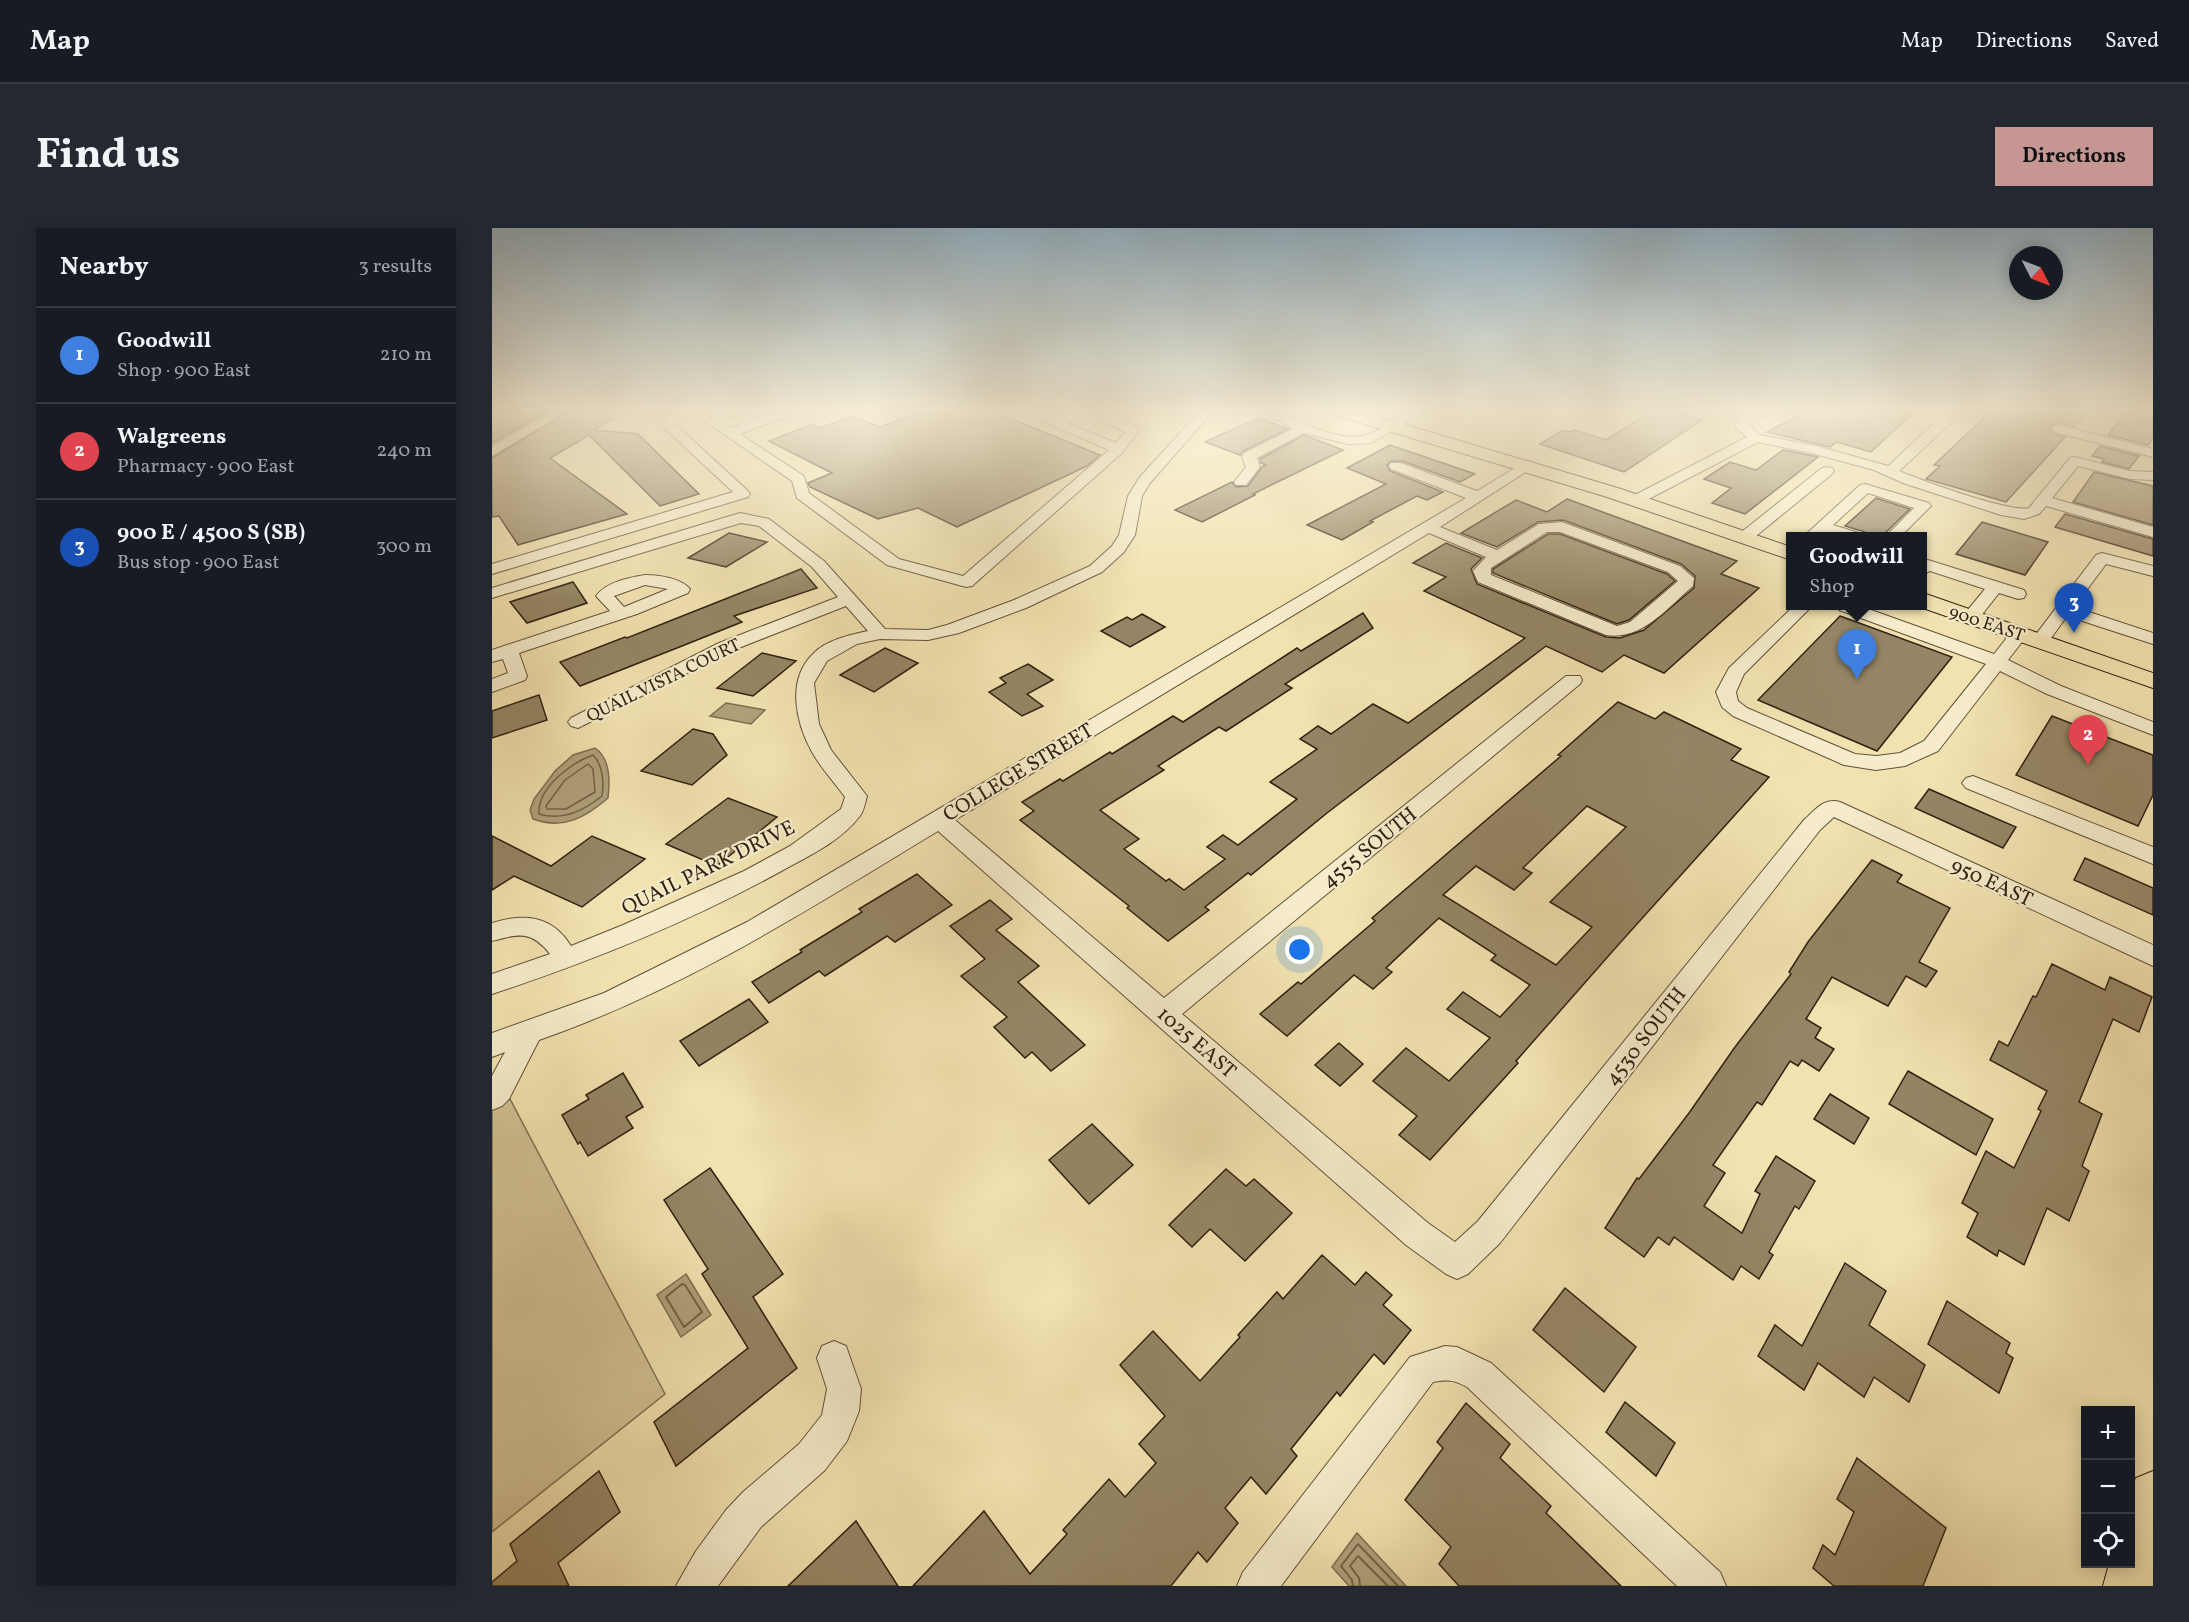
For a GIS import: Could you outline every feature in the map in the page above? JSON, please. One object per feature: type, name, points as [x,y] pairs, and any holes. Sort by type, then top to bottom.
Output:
[{"type":"main road","points":[[1553,473],[1786,552]]},
{"type":"main road","name":"900 EAST","points":[[1927,601],[2152,680]]},
{"type":"main road","points":[[2128,1586],[2153,1496]]},
{"type":"street","points":[[492,569],[743,494],[721,473]]},
{"type":"street","points":[[791,473],[799,479],[802,495],[893,562],[966,582],[1090,473]]},
{"type":"street","name":"QUAIL PARK DRIVE","points":[[492,984],[566,959],[632,932],[752,877],[798,852],[832,829],[851,813],[856,796],[822,752],[809,724],[805,683],[812,667],[827,652],[851,640],[880,634],[928,635],[953,629],[1020,604],[1096,569],[1118,549],[1127,535],[1135,496],[1151,473]]},
{"type":"street","points":[[1241,482],[1248,473]]},
{"type":"street","points":[[1416,473],[1478,497]]},
{"type":"street","name":"COLLEGE STREET","points":[[492,1045],[611,1001],[676,971],[756,929],[1514,473]]},
{"type":"street","points":[[1636,500],[1688,473]]},
{"type":"street","points":[[1745,537],[1824,473]]},
{"type":"street","points":[[1893,473],[2015,513],[2034,511],[2066,473]]},
{"type":"street","points":[[2124,473],[2153,476]]},
{"type":"street","points":[[1817,531],[1865,488],[1871,488],[1924,506],[1898,532]]},
{"type":"street","points":[[2043,500],[2153,532]]},
{"type":"street","points":[[492,592],[740,518],[764,522],[818,564],[880,634]]},
{"type":"street","points":[[1427,527],[1498,556]]},
{"type":"street","points":[[1544,527],[1563,527],[1674,568],[1686,578],[1687,582],[1636,626],[1618,632],[1594,627],[1484,578],[1481,571],[1485,565],[1498,556],[1544,527]]},
{"type":"street","points":[[1799,610],[1736,672],[1726,692],[1729,703],[1740,712],[1851,760],[1876,763],[1905,759],[1931,746],[1998,662],[2063,609],[2102,558],[2153,571]]},
{"type":"street","points":[[1927,565],[2018,594]]},
{"type":"street","points":[[1971,617],[1995,587]]},
{"type":"street","name":"QUAIL VISTA COURT","points":[[578,722],[725,647],[850,599]]},
{"type":"street","points":[[2063,609],[2153,639]]},
{"type":"street","points":[[1856,610],[1998,662],[2050,689],[2153,729]]},
{"type":"street","points":[[492,686],[518,676],[500,653],[621,613]]},
{"type":"street","name":"4555 SOUTH","points":[[1164,1013],[1573,680]]},
{"type":"street","points":[[1973,783],[2153,856]]},
{"type":"street","name":"950 EAST","points":[[1832,807],[2153,956]]},
{"type":"street","name":"4530 SOUTH","points":[[1456,1263],[1489,1232],[1812,825],[1832,807]]},
{"type":"street","name":"1025 EAST","points":[[939,819],[1417,1234],[1456,1263]]},
{"type":"street","points":[[492,932],[511,926],[530,925],[543,930],[557,943],[566,959]]},
{"type":"street","points":[[492,1097],[499,1090],[530,1032]]},
{"type":"street","points":[[696,1586],[712,1558],[755,1506],[802,1467],[826,1442],[838,1419],[845,1392],[834,1358]]},
{"type":"street","points":[[1257,1586],[1422,1369],[1441,1362],[1461,1364],[1479,1376],[1706,1586]]},
{"type":"shaded area","points":[[492,1097],[510,1099],[665,1394],[492,1532]]},
{"type":"water","points":[[726,703],[765,710],[751,724],[710,716]]},
{"type":"water","points":[[595,748],[600,752],[606,764],[609,778],[608,798],[591,811],[573,820],[554,823],[533,819],[530,810],[534,799],[555,771],[573,755]]},
{"type":"water","points":[[686,1274],[711,1315],[681,1337],[657,1295]]},
{"type":"water","points":[[1357,1533],[1406,1586],[1349,1586],[1332,1567]]},
{"type":"building","points":[[492,473],[571,473],[627,514],[518,545],[499,516],[492,517]]},
{"type":"building","points":[[627,473],[678,473],[699,494],[660,506]]},
{"type":"building","points":[[831,473],[1071,473],[957,527],[918,508],[878,519],[810,487],[808,483]]},
{"type":"building","points":[[1257,473],[1295,473],[1202,522],[1175,510],[1232,482],[1236,487],[1248,486]]},
{"type":"building","points":[[1360,473],[1396,473],[1443,492],[1427,500],[1417,496],[1370,521],[1373,522],[1342,540],[1307,525],[1386,484]]},
{"type":"building","points":[[1436,473],[1475,474],[1460,482]]},
{"type":"building","points":[[1713,473],[1797,473],[1745,514],[1712,503],[1731,488],[1704,479]]},
{"type":"building","points":[[1932,473],[2032,473],[2006,502],[1926,479]]},
{"type":"building","points":[[2093,473],[2153,486],[2153,525],[2073,502]]},
{"type":"building","points":[[1876,498],[1910,509],[1886,532],[1865,532],[1845,526]]},
{"type":"building","points":[[1567,499],[1737,561],[1721,574],[1759,588],[1664,673],[1624,655],[1602,672],[1546,646],[1327,813],[1251,875],[1248,873],[1205,907],[1209,910],[1168,941],[1127,908],[1129,906],[1020,820],[1034,811],[1022,802],[1060,779],[1063,781],[1110,752],[1112,754],[1173,716],[1183,722],[1297,648],[1301,651],[1363,613],[1373,628],[1285,684],[1292,688],[1226,731],[1219,727],[1158,766],[1164,770],[1100,810],[1139,839],[1124,849],[1166,881],[1169,879],[1184,890],[1225,859],[1207,847],[1223,835],[1238,845],[1297,799],[1270,782],[1317,749],[1300,739],[1318,726],[1331,734],[1373,704],[1408,723],[1525,638],[1424,591],[1446,577],[1413,563],[1446,543],[1482,558],[1471,569],[1477,584],[1606,637],[1620,638],[1644,630],[1694,588],[1695,576],[1681,564],[1563,520],[1538,522],[1497,547],[1461,533],[1516,500],[1547,512]]},
{"type":"building","points":[[2065,514],[2153,539],[2153,556],[2055,527]]},
{"type":"building","points":[[1982,522],[2048,542],[2025,575],[1956,554]]},
{"type":"building","points":[[729,533],[767,542],[726,567],[688,558]]},
{"type":"building","points":[[1548,534],[1560,534],[1667,574],[1675,581],[1629,620],[1617,624],[1493,573],[1493,569]]},
{"type":"building","points":[[801,569],[817,588],[734,616],[742,622],[580,686],[560,662],[627,638]]},
{"type":"building","points":[[573,582],[587,603],[527,623],[510,602]]},
{"type":"building","points":[[1142,614],[1165,627],[1130,647],[1101,631],[1127,617],[1132,620]]},
{"type":"building","points":[[1840,616],[1952,657],[1877,751],[1758,700]]},
{"type":"building","points":[[885,648],[918,663],[874,692],[840,675]]},
{"type":"building","points":[[762,653],[796,661],[753,696],[717,688]]},
{"type":"building","points":[[1028,664],[1053,680],[1027,694],[1043,706],[1022,716],[989,692],[1006,683],[1000,678]]},
{"type":"building","points":[[539,695],[547,720],[492,738],[492,711]]},
{"type":"building","points":[[1618,702],[1655,719],[1664,712],[1741,749],[1731,760],[1769,777],[1430,1160],[1399,1135],[1417,1116],[1373,1081],[1406,1048],[1449,1081],[1490,1038],[1447,1009],[1463,992],[1500,1017],[1530,985],[1491,960],[1496,955],[1439,918],[1386,968],[1392,972],[1373,989],[1354,975],[1287,1036],[1260,1014],[1298,982],[1301,984],[1375,921],[1372,918],[1561,756],[1558,755]],"holes":[[[1587,806],[1626,827],[1550,902],[1592,927],[1556,965],[1443,895],[1476,866],[1514,890],[1532,873],[1523,868]]]},
{"type":"building","points":[[2052,716],[2153,755],[2153,795],[2138,826],[2016,775]]},
{"type":"building","points":[[693,729],[713,734],[727,755],[692,785],[641,771]]},
{"type":"building","points":[[1929,789],[2016,827],[2003,848],[1915,808]]},
{"type":"building","points":[[728,798],[777,817],[717,866],[666,844]]},
{"type":"building","points":[[492,836],[551,866],[592,836],[645,859],[582,907],[514,876],[492,890]]},
{"type":"building","points":[[2085,858],[2153,888],[2153,915],[2074,880]]},
{"type":"building","points":[[1872,860],[1902,875],[1897,882],[1950,908],[1919,962],[1937,971],[1926,987],[1906,976],[1888,1006],[1832,977],[1806,1019],[1821,1028],[1815,1038],[1834,1049],[1819,1071],[1802,1060],[1798,1066],[1790,1061],[1762,1105],[1757,1102],[1713,1165],[1725,1173],[1704,1206],[1742,1233],[1760,1194],[1755,1191],[1776,1156],[1815,1181],[1799,1209],[1795,1206],[1769,1252],[1773,1255],[1759,1279],[1741,1266],[1733,1280],[1674,1237],[1669,1245],[1658,1237],[1644,1257],[1605,1228],[1637,1178],[1639,1179],[1689,1113],[1735,1047],[1791,974],[1789,972],[1808,942]]},
{"type":"building","points":[[917,874],[952,905],[895,942],[887,936],[825,976],[819,971],[769,1003],[752,982],[862,912],[859,909]]},
{"type":"building","points":[[990,900],[1012,919],[996,930],[1039,966],[1018,982],[1085,1045],[1051,1071],[1032,1052],[1025,1058],[994,1027],[1007,1017],[961,976],[985,959],[950,926]]},
{"type":"building","points":[[2052,964],[2105,990],[2110,977],[2152,997],[2139,1032],[2113,1019],[2079,1102],[2102,1114],[2082,1166],[2089,1171],[2069,1221],[2047,1208],[2024,1265],[1999,1250],[1997,1256],[1967,1237],[1978,1213],[1962,1203],[1986,1151],[2014,1168],[2041,1111],[2038,1109],[2047,1091],[1990,1060],[1999,1041],[2008,1046]]},
{"type":"building","points":[[749,999],[768,1022],[699,1066],[680,1041]]},
{"type":"building","points":[[1339,1043],[1363,1064],[1340,1086],[1315,1065]]},
{"type":"building","points":[[1908,1071],[1993,1119],[1976,1155],[1889,1104]]},
{"type":"building","points":[[623,1073],[643,1107],[626,1117],[633,1128],[588,1156],[580,1142],[578,1144],[562,1115],[589,1099],[586,1095]]},
{"type":"building","points":[[1830,1094],[1869,1118],[1854,1144],[1814,1119]]},
{"type":"building","points":[[1092,1124],[1133,1165],[1089,1204],[1049,1160]]},
{"type":"building","points":[[710,1168],[783,1274],[753,1297],[797,1368],[676,1466],[654,1422],[748,1348],[702,1274],[708,1269],[664,1200]]},
{"type":"building","points":[[1226,1169],[1246,1186],[1254,1179],[1292,1213],[1245,1261],[1210,1229],[1192,1247],[1169,1225]]},
{"type":"building","points":[[1322,1255],[1355,1285],[1366,1272],[1392,1295],[1383,1305],[1411,1330],[1384,1364],[1374,1354],[1340,1396],[1337,1392],[1291,1449],[1297,1456],[1266,1494],[1251,1477],[1225,1508],[1238,1523],[1207,1562],[1198,1552],[1171,1586],[913,1586],[984,1511],[1030,1574],[1067,1534],[1063,1530],[1109,1479],[1125,1497],[1156,1463],[1139,1444],[1165,1416],[1120,1365],[1153,1331],[1200,1381],[1277,1292],[1283,1299]]},
{"type":"building","points":[[1845,1263],[1886,1291],[1869,1325],[1925,1365],[1909,1402],[1874,1377],[1864,1397],[1818,1363],[1804,1390],[1758,1356],[1775,1325],[1802,1346]]},
{"type":"building","points":[[1565,1288],[1636,1347],[1604,1392],[1533,1330]]},
{"type":"building","points":[[1947,1301],[2010,1343],[2006,1353],[2013,1358],[1999,1393],[1928,1344]]},
{"type":"building","points":[[1625,1402],[1675,1443],[1656,1476],[1606,1432]]},
{"type":"building","points":[[1466,1403],[1510,1444],[1500,1458],[1551,1506],[1546,1513],[1621,1586],[1459,1586],[1439,1564],[1451,1547],[1405,1500],[1443,1448],[1437,1442]]},
{"type":"building","points":[[1857,1458],[1946,1528],[1923,1586],[1834,1586],[1813,1568],[1823,1545],[1835,1555],[1854,1512],[1837,1499]]},
{"type":"building","points":[[599,1471],[620,1512],[558,1563],[569,1586],[492,1586],[492,1582],[517,1561],[510,1544]]},
{"type":"building","points":[[856,1521],[898,1586],[788,1586]]},
{"type":"place","name":"900 E / 4500 S (SB)","points":[[2074,633]]},
{"type":"place","name":"Goodwill","points":[[1857,679]]},
{"type":"place","name":"Walgreens","points":[[2088,765]]}]
